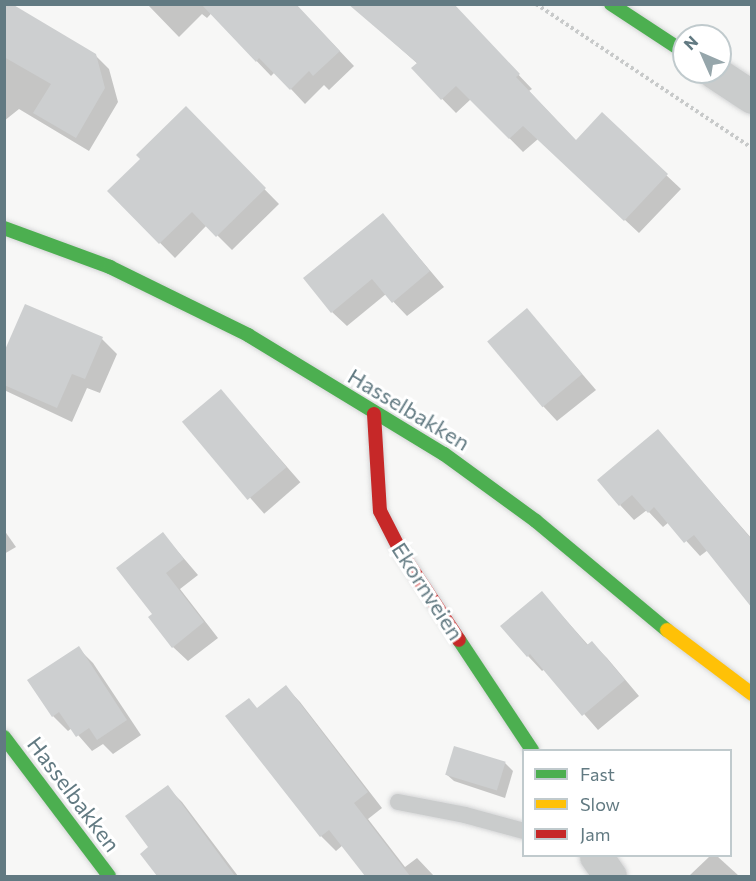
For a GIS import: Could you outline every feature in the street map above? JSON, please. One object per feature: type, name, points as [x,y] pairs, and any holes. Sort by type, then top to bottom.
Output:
[{"type":"street","points":[[611,4],[672,44]]},
{"type":"street","points":[[732,83],[752,96]]},
{"type":"street","name":"Hasselbakken","points":[[4,228],[110,267],[197,308],[248,335],[459,464],[536,520],[672,634],[752,694]]},
{"type":"street","name":"Ekornveien","points":[[374,414],[380,511],[402,554],[531,749]]},
{"type":"street","name":"Hasselbakken","points":[[4,737],[109,876]]},
{"type":"lane","points":[[398,802],[465,815],[522,830]]},
{"type":"path","points":[[536,4],[752,148]]},
{"type":"building","points":[[4,4],[12,4],[96,54],[105,88],[76,138],[33,113],[51,84],[4,57]]},
{"type":"building","points":[[201,4],[296,4],[340,51],[313,76],[309,71],[290,90],[259,58],[256,62]]},
{"type":"building","points":[[348,4],[454,4],[520,74],[516,77],[576,140],[602,112],[668,174],[624,221],[523,126],[509,139],[456,86],[441,100],[411,68],[417,63]]},
{"type":"building","points":[[186,106],[266,188],[216,237],[192,212],[159,244],[107,191],[140,159],[136,155]]},
{"type":"building","points":[[383,213],[430,271],[392,303],[372,279],[331,313],[303,278]]},
{"type":"building","points":[[25,304],[103,337],[85,379],[72,374],[57,408],[4,385],[4,352]]},
{"type":"building","points":[[527,308],[582,374],[542,407],[487,341]]},
{"type":"building","points":[[221,389],[287,467],[247,500],[182,422]]},
{"type":"building","points":[[658,429],[752,540],[752,608],[694,535],[684,543],[654,507],[648,513],[632,495],[619,506],[597,480]]},
{"type":"building","points":[[163,532],[184,559],[166,573],[204,622],[172,648],[148,617],[152,614],[116,568]]},
{"type":"building","points":[[542,591],[587,645],[592,641],[625,680],[582,716],[530,654],[527,657],[500,626]]},
{"type":"building","points":[[79,646],[127,720],[97,740],[89,728],[76,737],[59,712],[52,717],[27,680]]},
{"type":"building","points":[[286,685],[368,792],[354,803],[410,876],[365,876],[329,830],[320,837],[225,716],[249,698],[257,708]]},
{"type":"building","points":[[454,746],[506,762],[497,790],[445,775]]},
{"type":"building","points":[[168,785],[235,876],[157,876],[140,854],[148,847],[125,816]]},
{"type":"traffic: fast","points":[[611,4],[672,44]]},
{"type":"traffic: fast","points":[[4,228],[110,267],[248,335],[444,454],[536,521],[667,630]]},
{"type":"traffic: fast","points":[[459,640],[531,749]]},
{"type":"traffic: fast","points":[[4,737],[109,876]]},
{"type":"traffic: slow","points":[[667,630],[752,694]]},
{"type":"traffic: jam","points":[[374,414],[380,511],[402,554],[459,640]]}]
